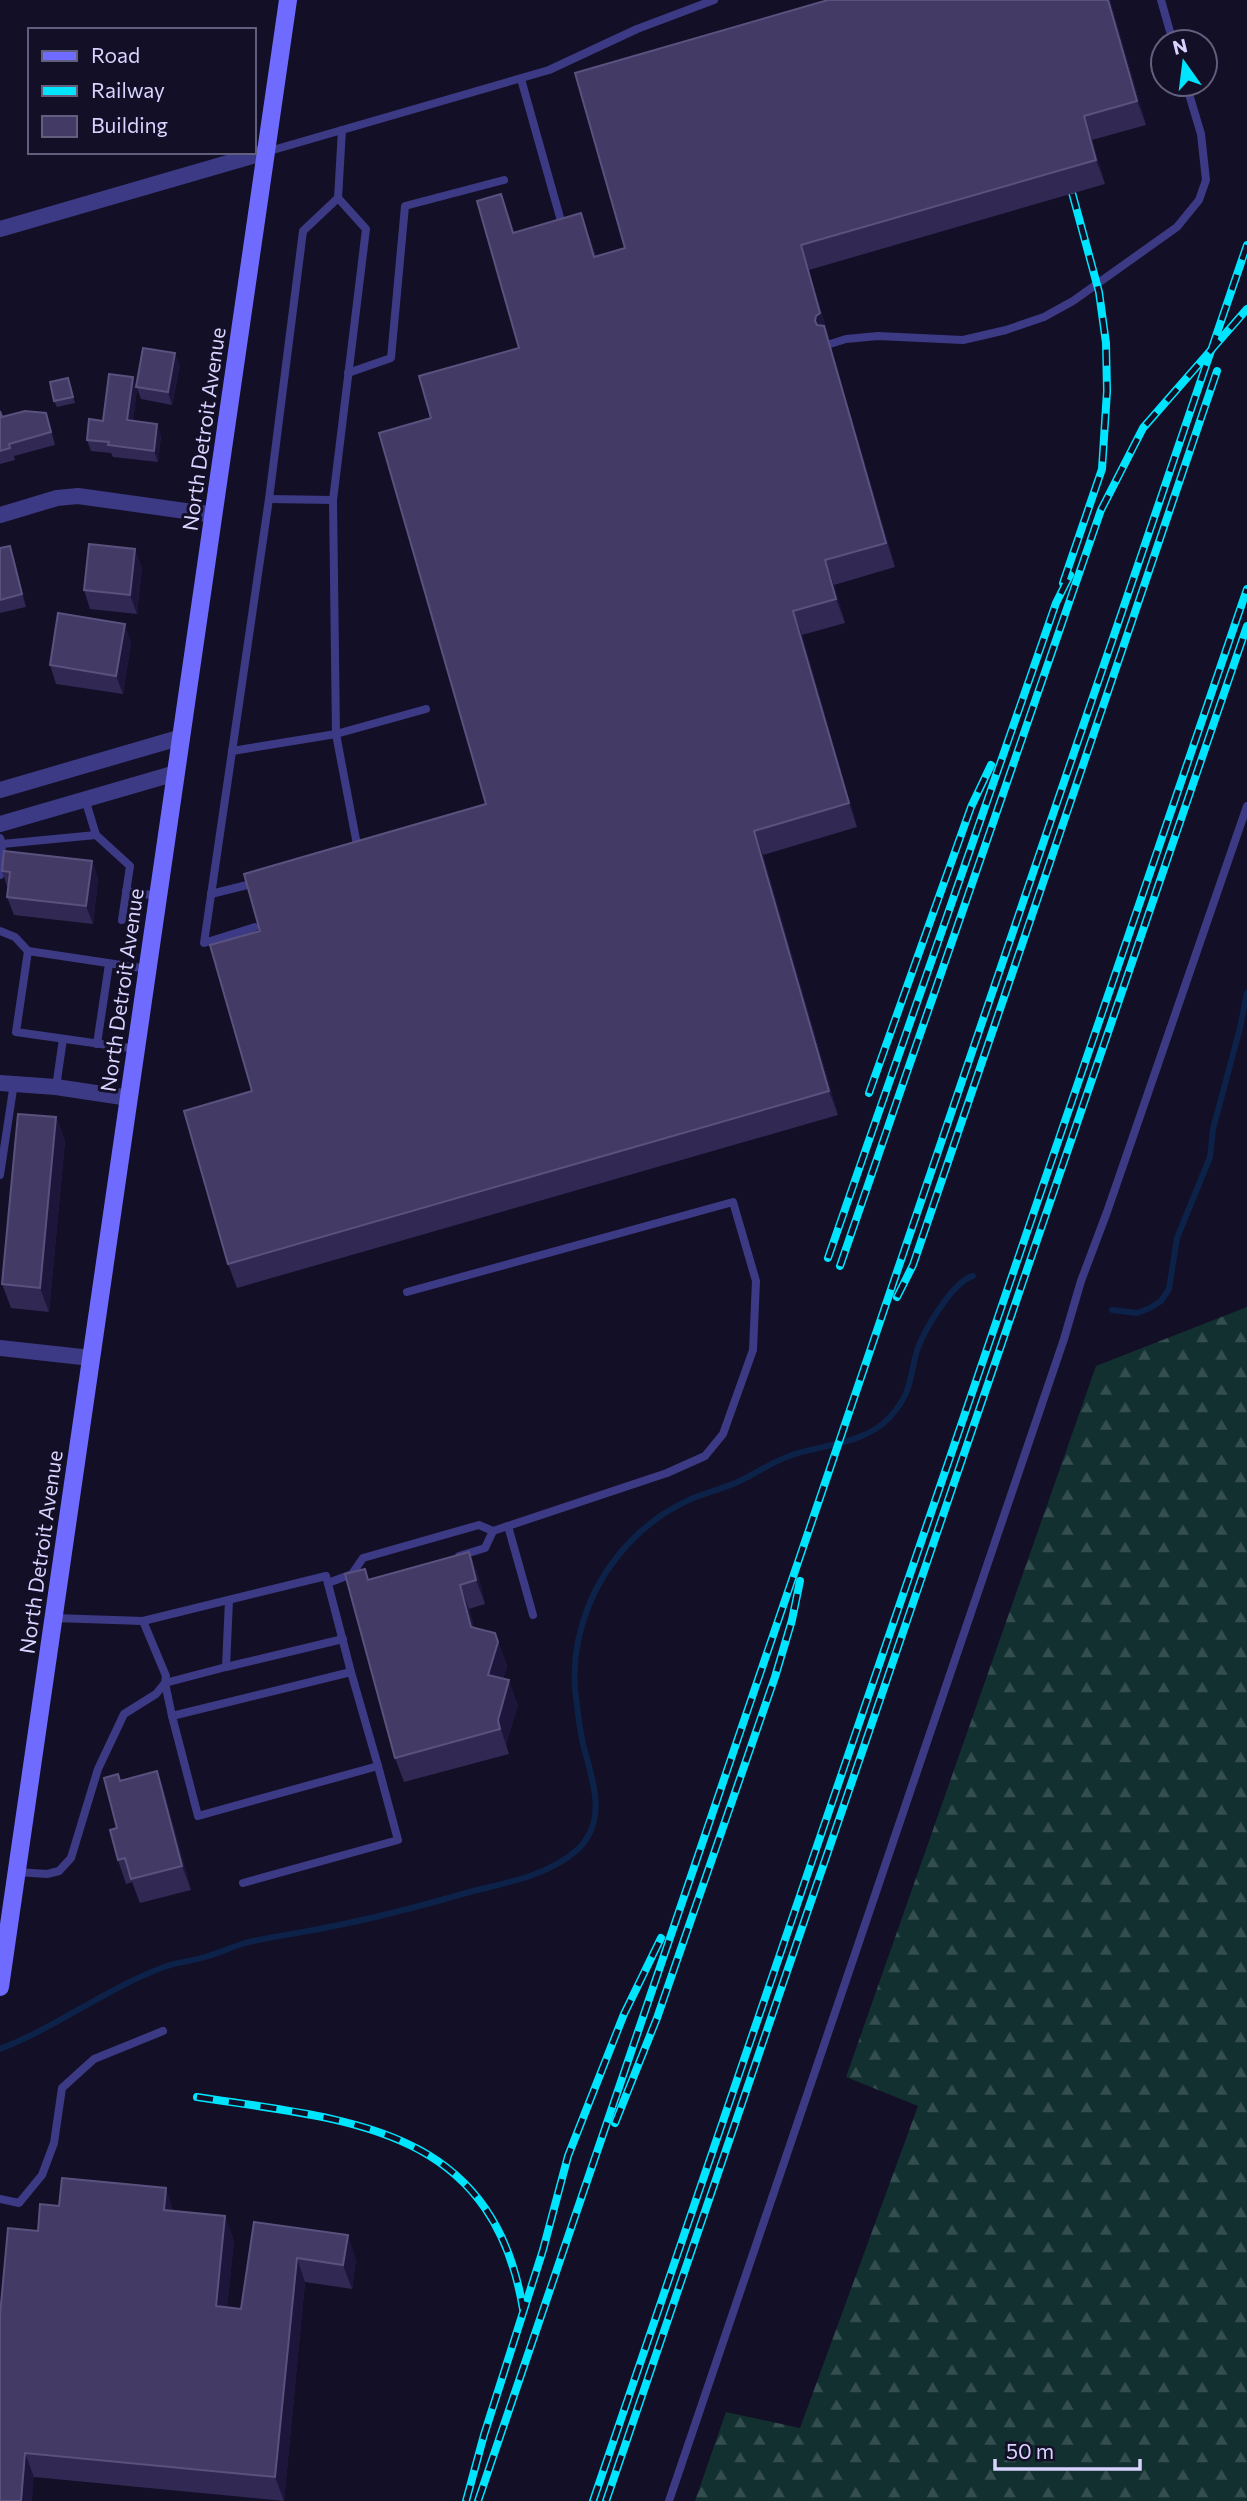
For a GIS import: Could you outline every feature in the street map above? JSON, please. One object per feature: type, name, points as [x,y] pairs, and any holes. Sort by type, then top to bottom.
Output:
[{"type":"main road","name":"North Detroit Avenue","points":[[0,1987],[4,1926],[17,1872],[288,0]]},
{"type":"street","points":[[0,229],[266,152]]},
{"type":"street","points":[[0,515],[78,496],[214,515]]},
{"type":"street","points":[[0,790],[181,737]]},
{"type":"street","points":[[0,824],[176,773]]},
{"type":"street","points":[[7,1083],[129,1098]]},
{"type":"street","points":[[0,1348],[91,1358]]},
{"type":"lane","points":[[266,152],[549,70],[637,29],[714,0]]},
{"type":"lane","points":[[1161,0],[1169,28]]},
{"type":"lane","points":[[521,79],[563,228]]},
{"type":"lane","points":[[831,344],[846,339],[878,336],[963,340],[1006,331],[1044,317],[1073,301],[1177,227],[1199,200],[1206,180],[1201,134],[1190,98]]},
{"type":"lane","points":[[255,927],[204,943],[269,499],[303,231],[338,198],[342,130]]},
{"type":"lane","points":[[348,373],[391,358],[405,206],[504,180]]},
{"type":"lane","points":[[338,198],[366,229],[333,500],[336,734],[360,857]]},
{"type":"lane","points":[[269,499],[333,500]]},
{"type":"lane","points":[[232,751],[336,734],[426,709]]},
{"type":"lane","points":[[85,799],[96,835],[130,866],[122,920]]},
{"type":"lane","points":[[669,2501],[1064,1339],[1081,1281],[1247,806]]},
{"type":"lane","points":[[0,875],[1,841],[96,835]]},
{"type":"lane","points":[[211,894],[265,881]]},
{"type":"lane","points":[[126,891],[157,896]]},
{"type":"lane","points":[[0,931],[15,937],[28,951],[148,969]]},
{"type":"lane","points":[[28,951],[16,1032],[136,1049]]},
{"type":"lane","points":[[97,1044],[109,964]]},
{"type":"lane","points":[[55,1087],[63,1039]]},
{"type":"lane","points":[[0,1175],[7,1083]]},
{"type":"lane","points":[[328,1583],[356,1576],[363,1558],[478,1525],[492,1531],[667,1473],[705,1456],[723,1434],[753,1350],[756,1281],[733,1202],[407,1292]]},
{"type":"lane","points":[[508,1526],[533,1615]]},
{"type":"lane","points":[[455,1557],[485,1548],[492,1531]]},
{"type":"lane","points":[[54,1618],[142,1621],[326,1576],[398,1840],[243,1883]]},
{"type":"lane","points":[[226,1667],[229,1600]]},
{"type":"lane","points":[[142,1621],[166,1676],[172,1717],[198,1816],[378,1766]]},
{"type":"lane","points":[[17,1872],[47,1874],[59,1871],[71,1858],[98,1769],[124,1714],[156,1694],[165,1683],[343,1639]]},
{"type":"lane","points":[[172,1717],[351,1672]]},
{"type":"lane","points":[[0,2199],[19,2203],[42,2175],[54,2143],[62,2088],[94,2059],[163,2031]]},
{"type":"green space","points":[[1247,1307],[1247,2501],[695,2501],[726,2412],[800,2428],[918,2106],[846,2077],[1096,1366]]},
{"type":"building","points":[[828,0],[1108,0],[1137,101],[1084,116],[1096,160],[801,245],[820,313],[815,321],[817,325],[824,326],[886,543],[825,560],[836,599],[793,611],[849,803],[754,831],[829,1091],[228,1264],[184,1111],[252,1091],[210,945],[260,931],[244,874],[486,804],[379,433],[431,418],[419,376],[519,348],[477,201],[501,194],[513,233],[581,213],[594,257],[625,248],[575,73]]},
{"type":"building","points":[[143,348],[175,353],[168,392],[136,387]]},
{"type":"building","points":[[109,374],[133,377],[127,420],[157,424],[154,451],[87,440],[89,419],[103,421]]},
{"type":"building","points":[[68,378],[73,397],[54,401],[50,382]]},
{"type":"building","points":[[0,411],[2,417],[25,411],[46,413],[51,432],[9,444],[10,448],[0,451]]},
{"type":"building","points":[[89,544],[135,549],[130,595],[84,590]]},
{"type":"building","points":[[10,546],[22,594],[0,600],[0,548]]},
{"type":"building","points":[[58,613],[125,624],[116,676],[50,665]]},
{"type":"building","points":[[4,851],[92,861],[86,906],[7,897],[10,872],[2,871]]},
{"type":"building","points":[[18,1114],[56,1117],[40,1288],[2,1284]]},
{"type":"building","points":[[469,1552],[476,1580],[460,1585],[471,1627],[495,1633],[498,1642],[488,1675],[509,1680],[498,1720],[500,1729],[395,1758],[345,1574],[365,1569],[368,1580]]},
{"type":"building","points":[[157,1771],[182,1866],[131,1879],[125,1858],[118,1860],[110,1830],[117,1828],[104,1778],[118,1774],[120,1781]]},
{"type":"building","points":[[62,2178],[166,2188],[164,2210],[225,2216],[216,2306],[241,2309],[254,2222],[348,2235],[343,2265],[297,2258],[275,2477],[25,2453],[21,2501],[0,2501],[0,2315],[8,2228],[38,2231],[40,2204],[59,2206]]},
{"type":"waterway","points":[[1112,1310],[1137,1313],[1161,1301],[1169,1289],[1177,1238],[1210,1157],[1213,1129],[1247,993]]},
{"type":"waterway","points":[[0,2049],[164,1967],[245,1943],[363,1920],[510,1882],[552,1867],[577,1850],[593,1826],[595,1799],[578,1716],[576,1656],[585,1615],[606,1572],[642,1530],[673,1508],[735,1483],[785,1457],[844,1442],[879,1427],[896,1410],[905,1395],[916,1354],[931,1322],[956,1288],[973,1276]]},
{"type":"railway","points":[[1063,583],[1102,469],[1107,391],[1106,343],[1099,292],[1067,174]]},
{"type":"railway","points":[[478,2501],[1247,245]]},
{"type":"railway","points":[[840,1266],[1101,510],[1143,428],[1247,309]]},
{"type":"railway","points":[[897,1297],[913,1265],[1217,371]]},
{"type":"railway","points":[[828,1258],[1056,603],[1070,575]]},
{"type":"railway","points":[[593,2501],[1247,589]]},
{"type":"railway","points":[[606,2501],[1247,626]]},
{"type":"railway","points":[[869,1093],[971,807],[991,765]]},
{"type":"railway","points":[[615,2123],[657,2018],[775,1677],[800,1581]]},
{"type":"railway","points":[[466,2501],[484,2435],[543,2250],[568,2156],[624,2014],[661,1938]]},
{"type":"railway","points":[[197,2097],[307,2114],[358,2126],[405,2143],[446,2167],[480,2201],[506,2248],[523,2309]]}]
